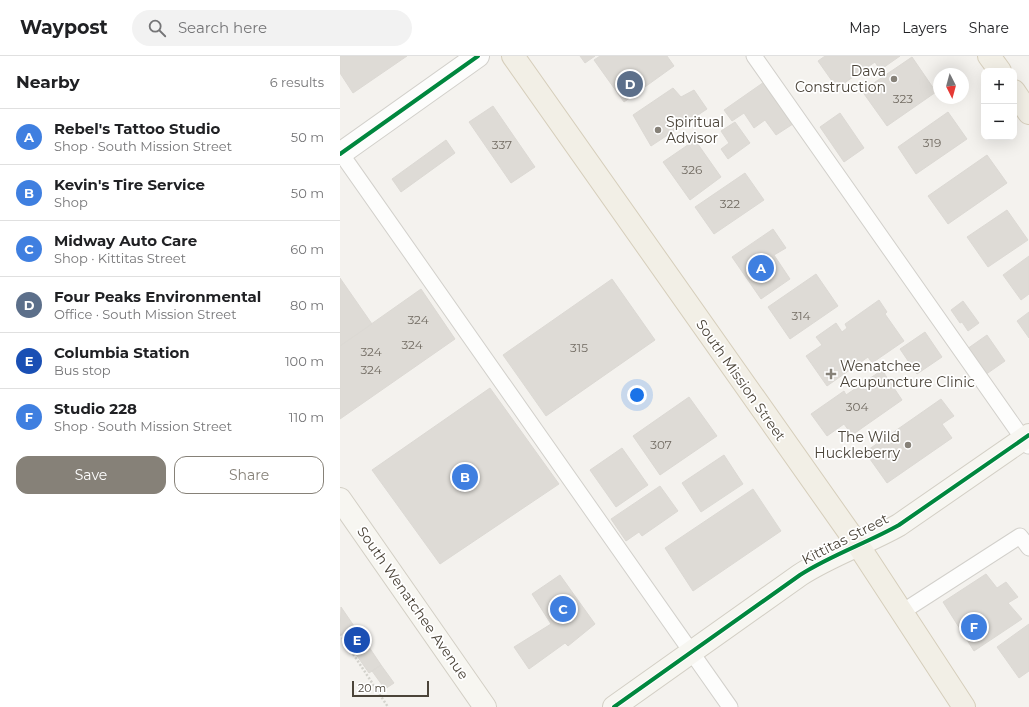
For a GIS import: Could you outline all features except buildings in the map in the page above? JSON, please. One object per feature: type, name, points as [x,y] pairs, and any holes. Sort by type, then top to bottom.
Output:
[{"type":"main road","name":"South Mission Street","points":[[514,56],[858,545],[964,707]]},
{"type":"main road","points":[[989,56],[998,68]]},
{"type":"main road","points":[[1017,95],[1029,113]]},
{"type":"street","points":[[340,153],[478,56]]},
{"type":"street","name":"Kittitas Street","points":[[614,707],[817,564],[899,524],[1027,440]]},
{"type":"street","name":"South Wenatchee Avenue","points":[[340,499],[485,707]]},
{"type":"lane","points":[[754,56],[1027,440]]},
{"type":"lane","points":[[340,153],[730,707]]},
{"type":"lane","points":[[902,612],[1020,536],[1029,548]]},
{"type":"path","points":[[340,634],[388,707]]},
{"type":"cycle path","points":[[340,154],[478,56]]},
{"type":"cycle path","points":[[614,707],[800,575],[824,561],[899,525],[1029,435]]},
{"type":"place","name":"Dava Construction","points":[[894,79]]},
{"type":"place","name":"Four Peaks Environmental","points":[[630,84]]},
{"type":"place","name":"Spiritual Advisor","points":[[658,130]]},
{"type":"place","name":"Rebel's Tattoo Studio","points":[[761,268]]},
{"type":"place","name":"Wenatchee Acupuncture Clinic","points":[[831,374]]},
{"type":"place","name":"The Wild Huckleberry","points":[[908,445]]},
{"type":"place","name":"Kevin's Tire Service","points":[[465,477]]},
{"type":"place","name":"Midway Auto Care","points":[[563,609]]},
{"type":"place","name":"Studio 228","points":[[974,627]]},
{"type":"place","name":"Columbia Station","points":[[357,640]]}]
